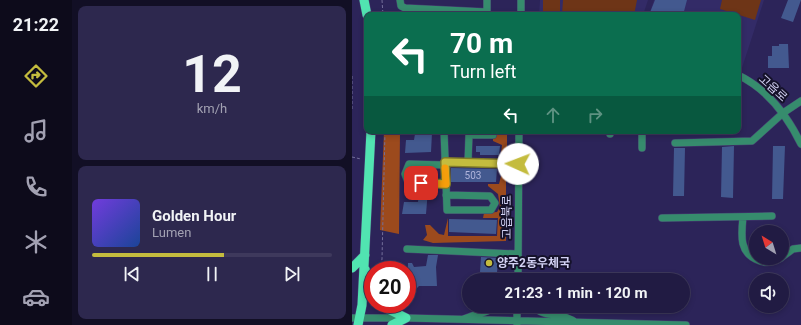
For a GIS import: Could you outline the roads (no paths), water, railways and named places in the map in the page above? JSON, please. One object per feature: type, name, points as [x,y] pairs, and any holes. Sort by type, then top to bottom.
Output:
[{"type":"main road","points":[[364,0],[366,12]]},
{"type":"main road","points":[[364,261],[371,134]]},
{"type":"main road","points":[[352,268],[364,255]]},
{"type":"main road","points":[[356,320],[362,305],[364,266]]},
{"type":"main road","points":[[396,313],[406,318]]},
{"type":"main road","points":[[392,325],[406,318]]},
{"type":"street","points":[[400,0],[401,6],[405,8],[471,12]]},
{"type":"street","points":[[487,0],[487,12]]},
{"type":"street","points":[[521,0],[521,12]]},
{"type":"street","name":"고읍로","points":[[741,77],[758,88],[783,113],[801,144]]},
{"type":"street","points":[[675,143],[752,141],[783,113],[801,101]]},
{"type":"street","points":[[444,134],[446,195],[447,210],[491,210],[495,203],[490,196],[446,195]]},
{"type":"street","name":"고읍북로","points":[[517,273],[519,134]]},
{"type":"street","points":[[642,134],[642,148]]},
{"type":"street","points":[[468,162],[469,135],[493,136]]},
{"type":"street","points":[[446,184],[408,182],[406,174],[409,164],[468,162],[518,164]]},
{"type":"street","points":[[662,218],[772,216]]},
{"type":"street","points":[[743,217],[741,240],[745,252],[749,256]]},
{"type":"street","points":[[789,252],[793,249],[801,248]]},
{"type":"street","points":[[407,250],[518,254]]},
{"type":"street","points":[[463,320],[478,313]]},
{"type":"street","points":[[544,313],[570,318],[576,323]]},
{"type":"street","points":[[356,320],[406,318],[554,324],[686,325]]},
{"type":"street","points":[[455,319],[487,325]]},
{"type":"place","name":"양주2동우체국","points":[[489,263]]}]
